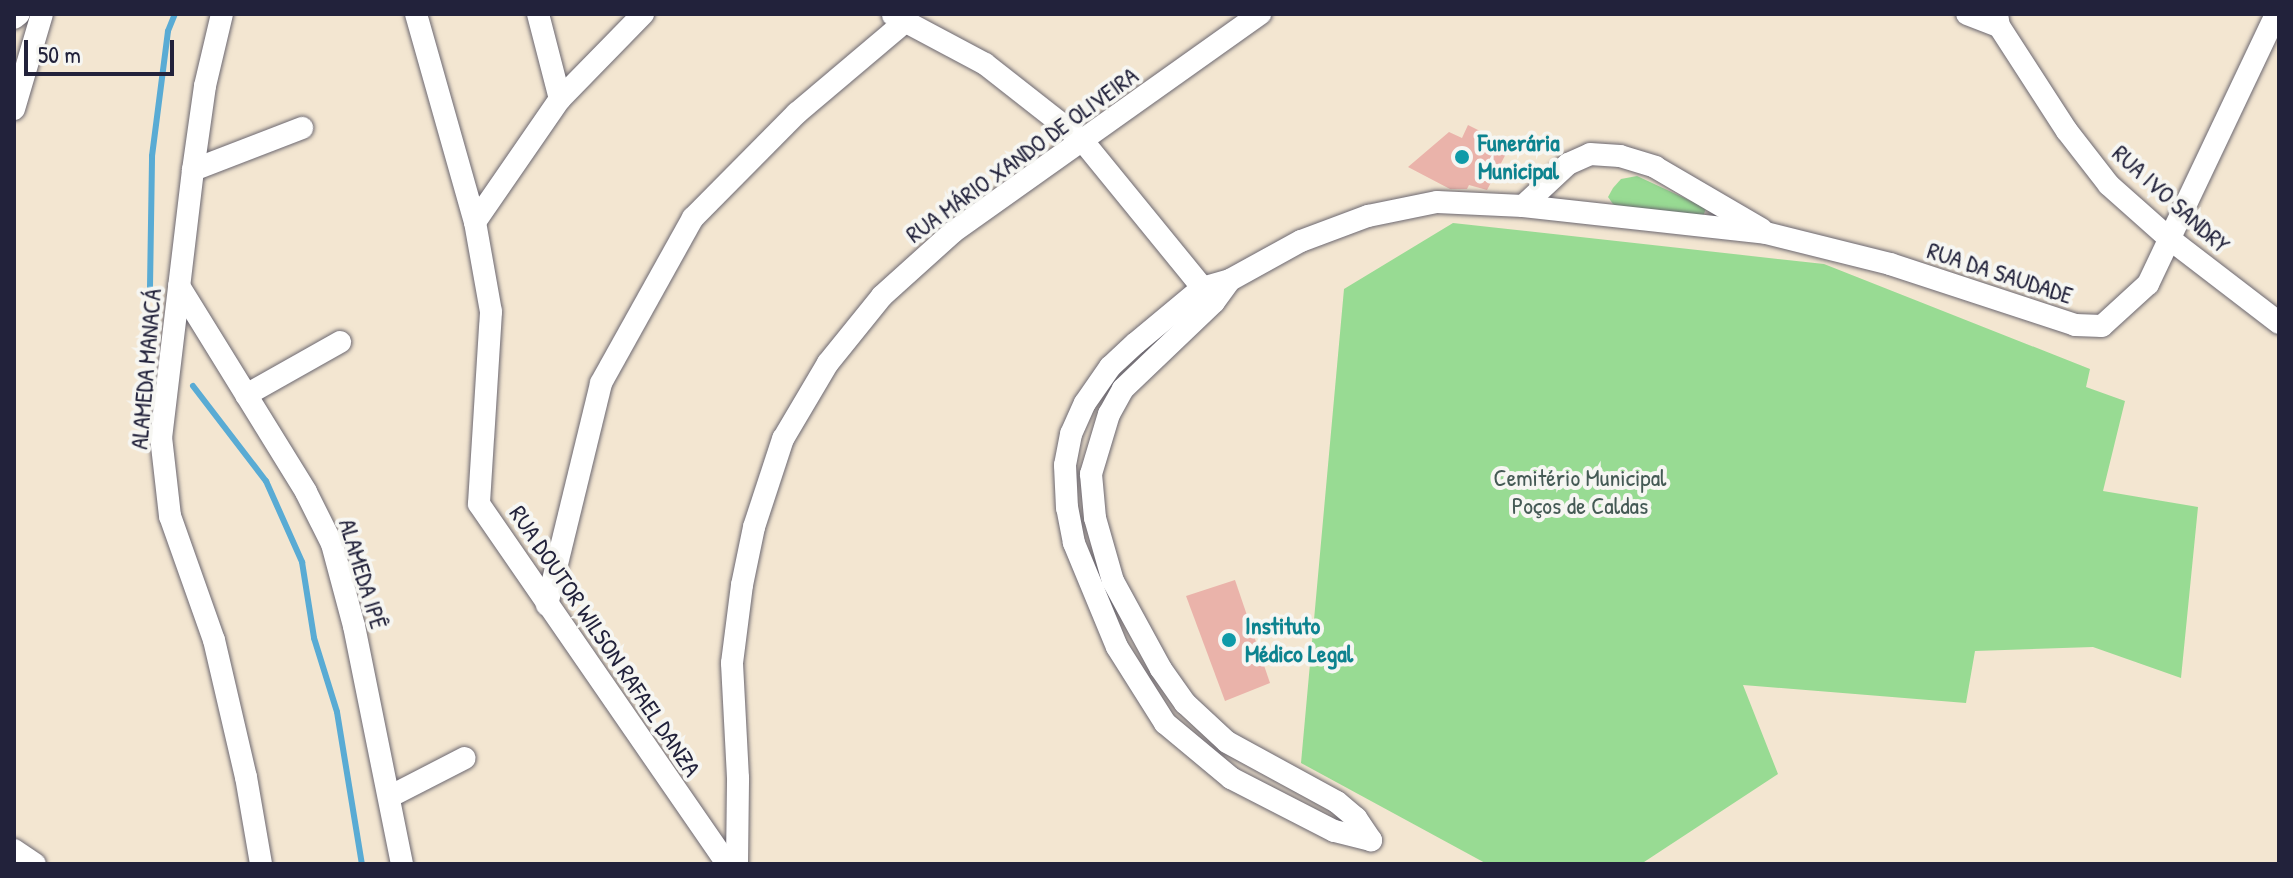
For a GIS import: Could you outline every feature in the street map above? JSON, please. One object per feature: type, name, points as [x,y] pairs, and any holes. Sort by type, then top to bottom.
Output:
[{"type":"street","points":[[14,18],[19,14]]},
{"type":"street","points":[[14,105],[42,14]]},
{"type":"street","name":"ALAMEDA MANACÁ","points":[[222,14],[205,86],[161,437],[170,516],[214,640],[246,777],[261,864]]},
{"type":"street","name":"RUA DOUTOR WILSON RAFAEL DANZA","points":[[416,14],[475,222],[491,312],[479,504],[727,864]]},
{"type":"street","points":[[538,14],[560,99]]},
{"type":"street","points":[[475,222],[560,99],[643,14]]},
{"type":"street","name":"RUA MÁRIO XANDO DE OLIVEIRA","points":[[737,864],[738,778],[732,663],[742,585],[754,527],[783,439],[828,363],[882,296],[953,232],[1260,14]]},
{"type":"street","points":[[1967,14],[1998,20]]},
{"type":"street","name":"RUA DA SAUDADE","points":[[1208,295],[1123,389],[1098,441],[1091,474],[1095,518],[1113,581],[1161,669],[1185,703],[1227,742],[1337,802],[1356,818],[1371,840],[1334,831],[1231,778],[1165,723],[1117,647],[1074,543],[1067,508],[1065,465],[1071,434],[1085,403],[1110,367],[1208,295],[1230,280],[1301,241],[1368,216],[1437,202],[1523,206],[1766,233],[1890,264],[2075,325],[2102,326],[2148,284],[2276,14]]},
{"type":"street","points":[[547,605],[601,383],[693,218],[797,113],[899,17],[985,64],[1082,140],[1208,295]]},
{"type":"street","name":"RUA IVO SANDRY","points":[[1998,20],[2067,131],[2109,185],[2171,240],[2279,323]]},
{"type":"street","points":[[193,170],[302,128]]},
{"type":"street","name":"RUA DA SAUDADE","points":[[1523,206],[1568,164],[1590,154],[1620,156],[1655,167],[1766,233]]},
{"type":"street","name":"ALAMEDA IPÊ","points":[[179,286],[306,492],[332,544],[354,626],[402,864]]},
{"type":"street","points":[[246,395],[340,342]]},
{"type":"street","points":[[389,797],[465,758]]},
{"type":"street","points":[[14,850],[35,864]]},
{"type":"green space","points":[[1637,176],[1706,208],[1702,220],[1624,210],[1613,204],[1608,197],[1613,188],[1621,179]]},
{"type":"green space","name":"Cemitério Municipal Poços de Caldas","points":[[1453,223],[1824,264],[2090,369],[2086,387],[2125,401],[2103,491],[2198,507],[2181,678],[2093,647],[1975,651],[1966,703],[1743,685],[1778,774],[1641,864],[1487,864],[1301,763],[1344,289]]},
{"type":"building","name":"Funerária Municipal","points":[[1468,125],[1510,146],[1487,190],[1469,185],[1467,189],[1450,189],[1408,167],[1449,132],[1462,138]]},
{"type":"building","name":"Instituto Médico Legal","points":[[1235,580],[1270,683],[1225,701],[1186,596]]},
{"type":"waterway","points":[[150,287],[152,156],[168,31],[175,14]]},
{"type":"waterway","points":[[193,386],[266,481],[302,562],[314,638],[337,712],[362,864]]},
{"type":"place","name":"Funerária Municipal","points":[[1462,157]]},
{"type":"place","name":"Instituto Médico Legal","points":[[1229,640]]}]
